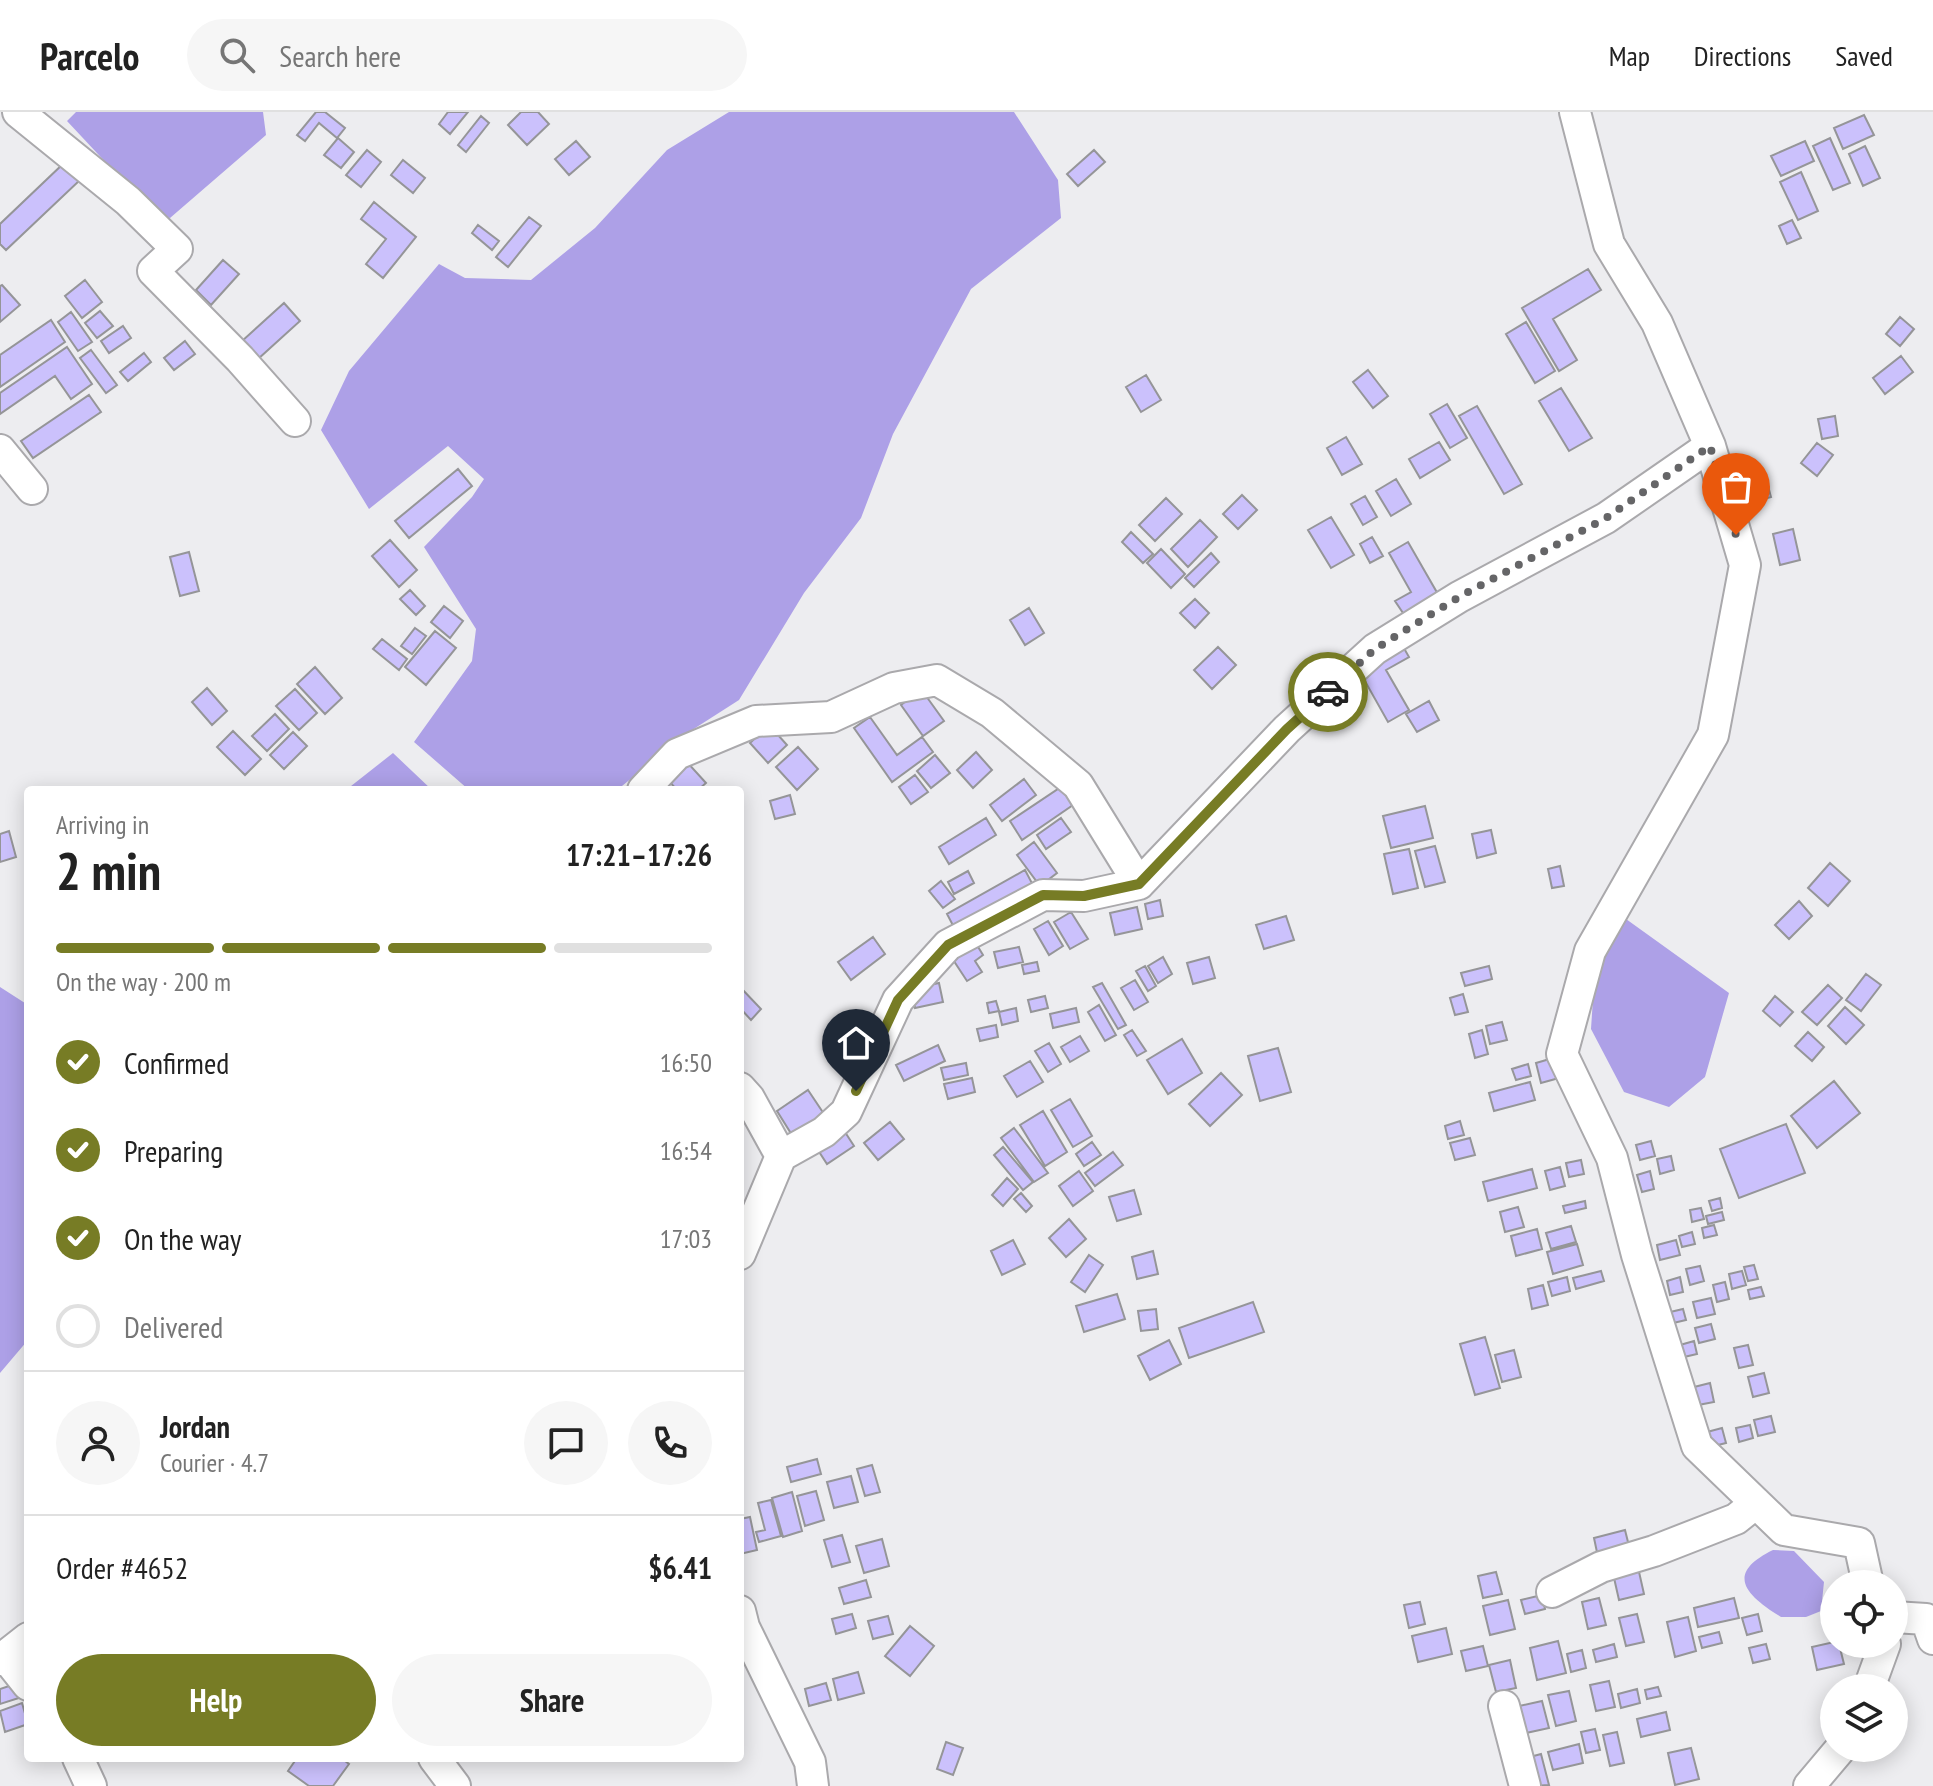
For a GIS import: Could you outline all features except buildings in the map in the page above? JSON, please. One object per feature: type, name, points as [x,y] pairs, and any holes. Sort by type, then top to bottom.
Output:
[{"type":"street","points":[[18,112],[128,201],[177,249],[153,271],[240,359],[295,421]]},
{"type":"street","points":[[1575,112],[1609,244],[1657,323],[1710,446],[1745,565],[1713,735],[1590,951],[1562,1054],[1612,1158],[1637,1255],[1697,1446],[1784,1530],[1859,1543],[1865,1570]]},
{"type":"street","points":[[744,1244],[781,1156],[824,1132],[846,1112],[898,1000],[948,945],[1043,895],[1084,896],[1139,884],[1287,729],[1375,649],[1459,597],[1606,518],[1710,446]]},
{"type":"street","points":[[0,450],[32,489]]},
{"type":"street","points":[[647,786],[677,754],[756,721],[831,717],[894,688],[937,680],[992,713],[1078,785],[1139,884]]},
{"type":"street","points":[[744,1092],[781,1156]]},
{"type":"street","points":[[1552,1592],[1601,1567],[1654,1551],[1736,1519],[1756,1503]]},
{"type":"street","points":[[1908,1620],[1931,1625]]},
{"type":"street","points":[[744,1627],[810,1762],[813,1786]]},
{"type":"street","points":[[11,1651],[24,1677]]},
{"type":"street","points":[[1504,1706],[1525,1786]]},
{"type":"street","points":[[80,1762],[91,1786]]},
{"type":"street","points":[[437,1762],[455,1786]]},
{"type":"street","points":[[1809,1786],[1829,1762]]},
{"type":"shaded area","points":[[76,112],[263,112],[266,135],[170,218],[153,213],[67,121]]},
{"type":"shaded area","points":[[729,112],[1014,112],[1058,180],[1061,218],[971,289],[893,434],[861,518],[804,593],[739,700],[689,732],[622,786],[464,786],[414,742],[472,661],[476,629],[424,547],[472,497],[484,479],[448,446],[369,509],[321,430],[349,371],[439,264],[465,278],[531,280],[595,228],[667,150]]},
{"type":"shaded area","points":[[393,753],[428,786],[351,786]]},
{"type":"shaded area","points":[[1626,919],[1729,993],[1705,1077],[1669,1107],[1624,1092],[1591,1029],[1595,969]]},
{"type":"shaded area","points":[[0,987],[24,1002],[24,1345],[0,1373]]},
{"type":"shaded area","points":[[1773,1550],[1794,1551],[1820,1578],[1820,1611],[1806,1617],[1781,1617],[1758,1601],[1750,1592],[1745,1576],[1758,1559]]},
{"type":"way so far","points":[[1328,692],[1375,649],[1459,597],[1606,518],[1710,446],[1736,535]]},
{"type":"route","points":[[856,1091],[898,1000],[948,945],[1043,895],[1084,896],[1139,884],[1287,729],[1328,692]]}]
